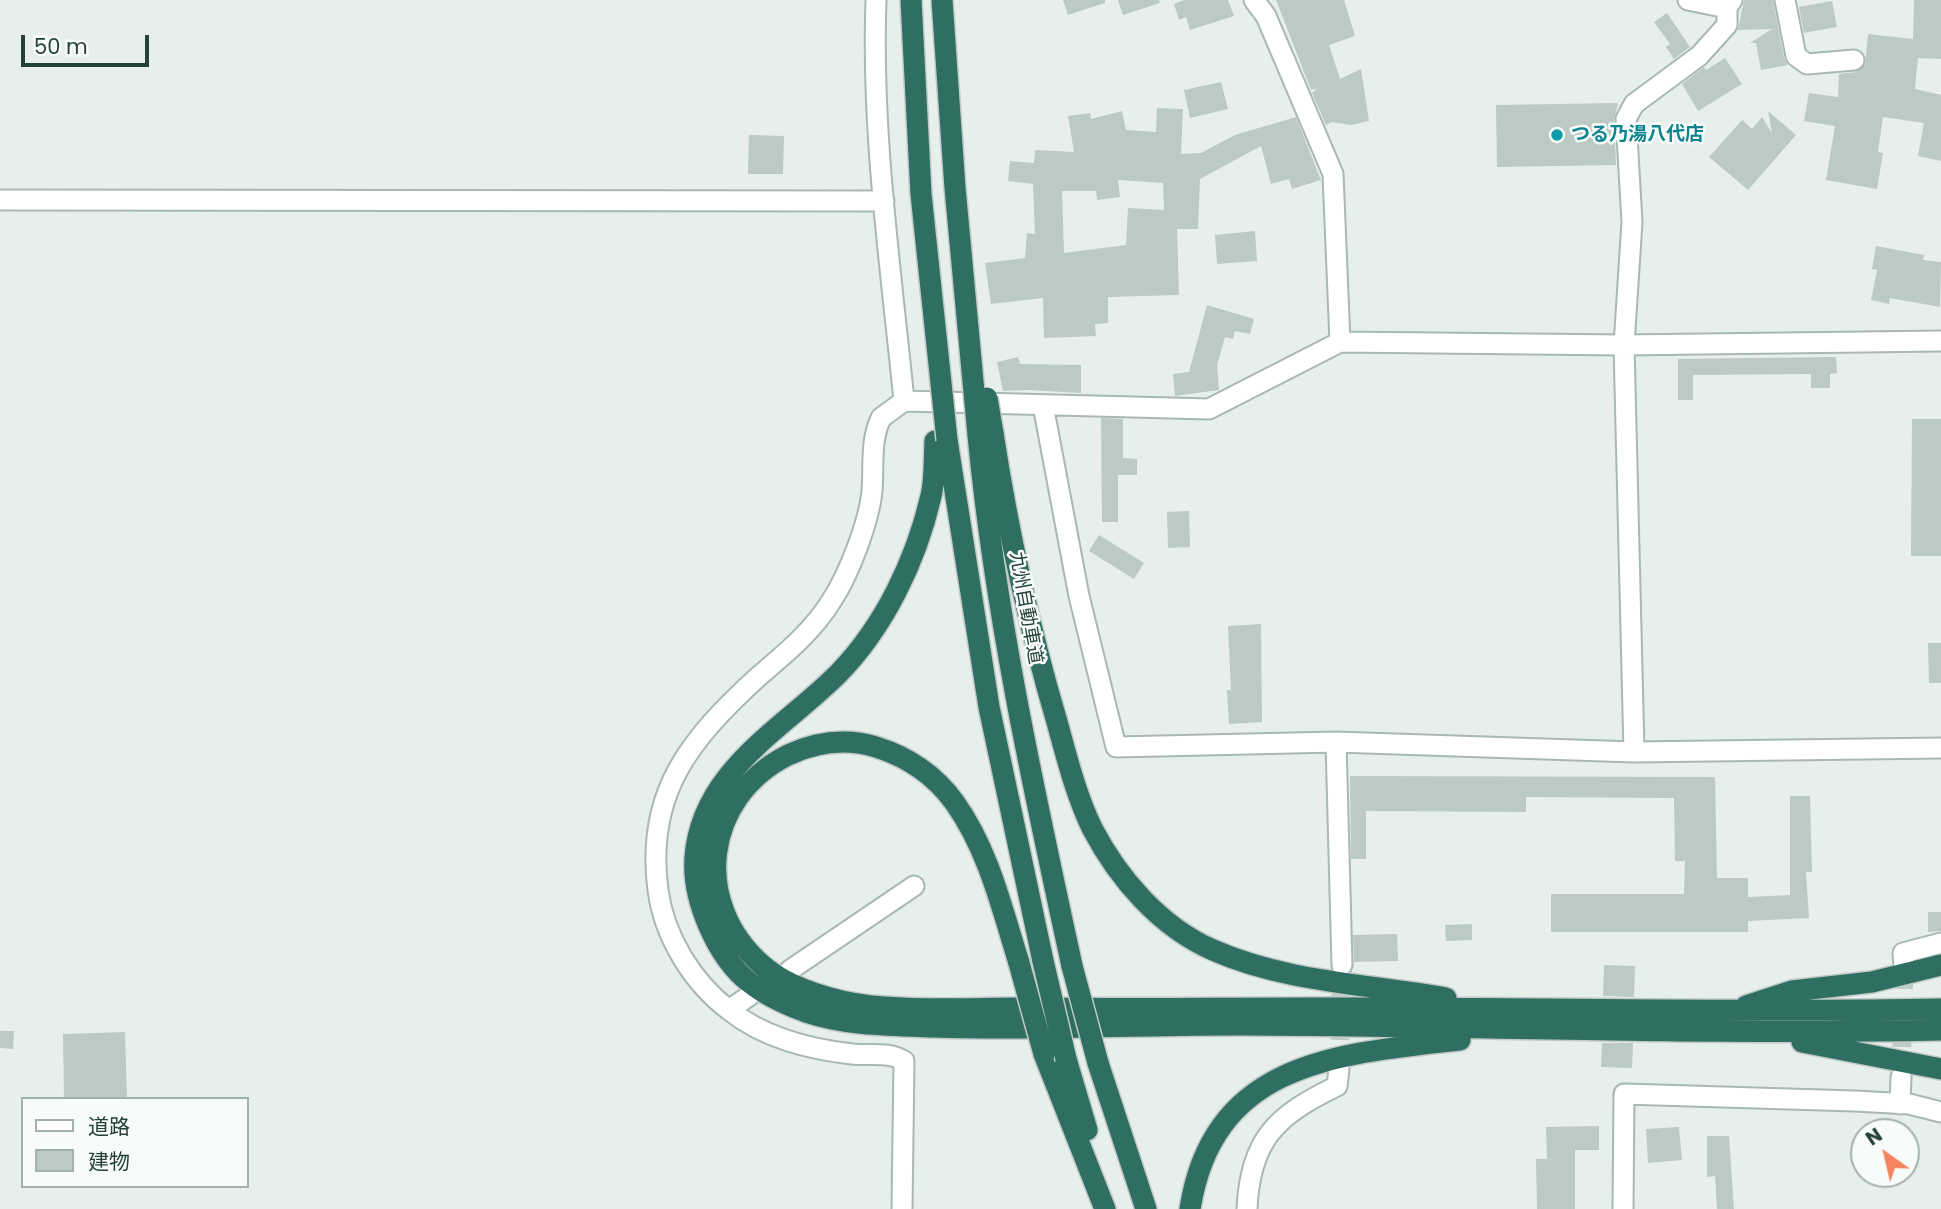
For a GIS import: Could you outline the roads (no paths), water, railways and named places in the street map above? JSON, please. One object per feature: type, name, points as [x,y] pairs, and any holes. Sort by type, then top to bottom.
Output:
[{"type":"highway","points":[[911,0],[921,194],[941,440],[989,707],[1043,961],[1066,1059],[1111,1209]]},
{"type":"highway","points":[[942,0],[955,188],[985,434],[1014,559],[1077,789],[1092,827],[1134,891],[1178,931],[1210,949],[1246,963],[1286,973],[1376,985],[1503,1008]]},
{"type":"highway","name":"九州自動車道","points":[[985,434],[984,501],[1037,807],[1072,966],[1098,1063],[1146,1209]]},
{"type":"highway","points":[[941,440],[932,492],[916,546],[875,630],[837,675],[757,742],[715,796],[704,816],[694,860],[700,897],[713,935],[748,981],[805,1011],[850,1024],[982,1029],[1246,1025],[1761,1034],[1941,1030]]},
{"type":"highway","points":[[1105,1209],[1044,1054],[1019,963],[985,857],[956,804],[930,775],[905,758],[854,741],[804,748],[762,771],[723,819],[716,854],[715,882],[723,912],[738,942],[766,970],[811,992],[869,1006],[1503,1008],[1631,1007],[1728,1013],[1941,1009]]},
{"type":"highway","points":[[1728,1013],[1792,991],[1872,982],[1941,965]]},
{"type":"highway","points":[[1191,1209],[1203,1158],[1221,1125],[1244,1100],[1270,1081],[1294,1070],[1360,1052],[1524,1031]]},
{"type":"highway","points":[[1761,1034],[1941,1069]]},
{"type":"street","points":[[876,0],[874,50],[884,201],[904,401]]},
{"type":"street","points":[[1254,0],[1266,16],[1334,174],[1340,342]]},
{"type":"street","points":[[1634,751],[1623,345],[1632,222],[1626,119],[1634,104],[1699,56],[1727,25],[1730,4],[1688,0]]},
{"type":"street","points":[[1785,0],[1796,56],[1807,64],[1854,60]]},
{"type":"street","points":[[0,200],[884,201]]},
{"type":"street","points":[[902,1209],[904,1061],[896,1055],[852,1054],[794,1044],[761,1031],[729,1010],[708,991],[668,932],[660,908],[654,865],[658,818],[677,770],[724,709],[796,645],[832,600],[851,563],[872,494],[876,429],[881,418],[904,401],[1209,409],[1340,342],[1623,345],[1941,341]]},
{"type":"street","points":[[1043,405],[1079,596],[1116,747],[1336,742],[1634,751],[1941,748]]},
{"type":"street","points":[[1336,742],[1342,965]]},
{"type":"street","points":[[790,970],[914,886]]},
{"type":"street","points":[[1904,966],[1903,953],[1941,943]]},
{"type":"street","points":[[729,1010],[750,996]]},
{"type":"street","points":[[1248,1209],[1248,1182],[1266,1134],[1300,1104],[1337,1086],[1339,1069]]},
{"type":"street","points":[[1900,1104],[1901,1077]]},
{"type":"street","points":[[1623,1209],[1624,1094],[1900,1104],[1941,1112]]},
{"type":"tunnel","points":[[1901,1076],[1904,966]]},
{"type":"tunnel","points":[[1339,1069],[1342,969]]},
{"type":"place","name":"つる乃湯八代店","points":[[1557,135]]}]
